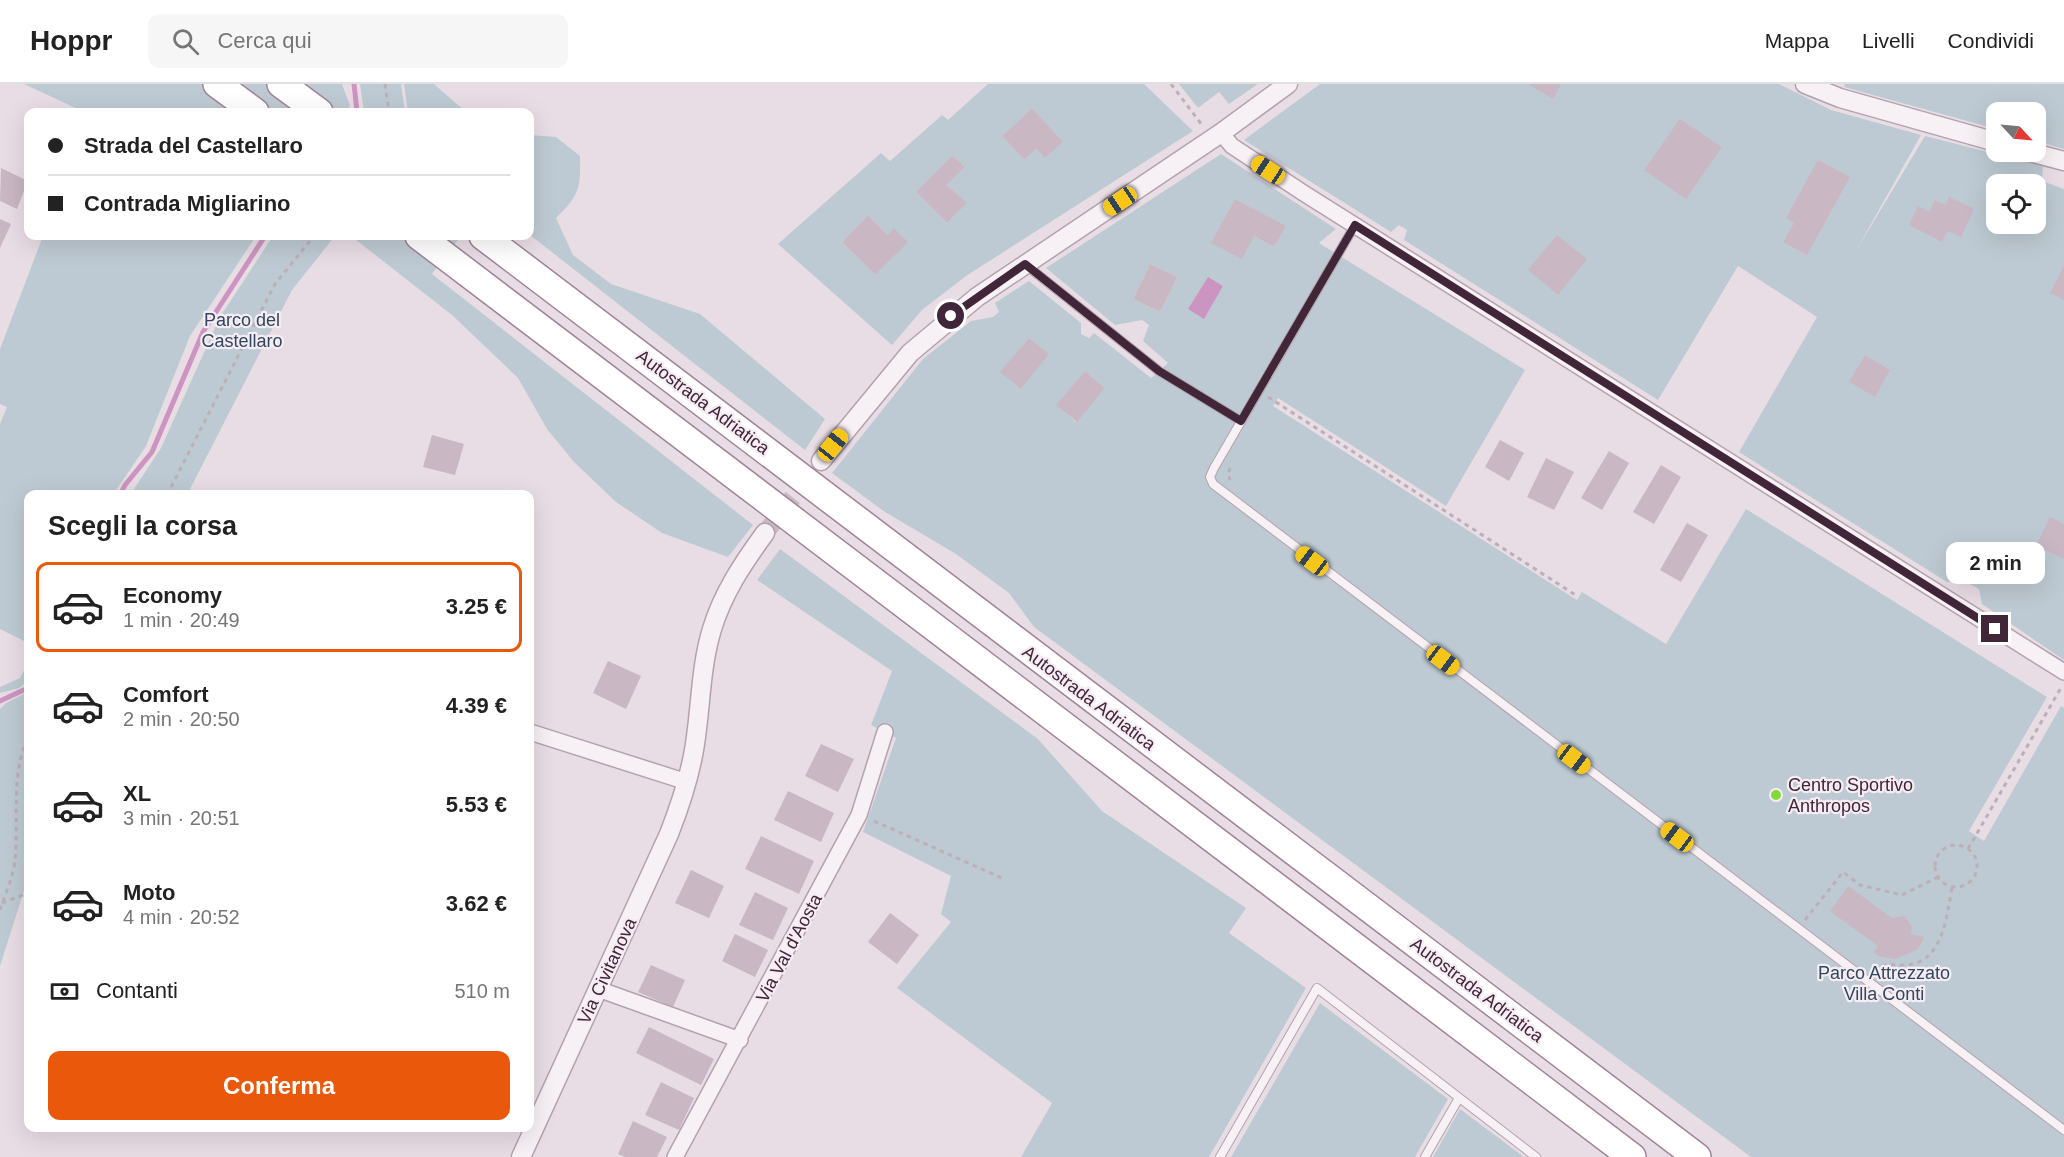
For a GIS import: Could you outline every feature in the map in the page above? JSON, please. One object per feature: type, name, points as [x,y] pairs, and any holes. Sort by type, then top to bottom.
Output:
[{"type":"highway","points":[[217,84],[250,108]]},
{"type":"highway","points":[[281,84],[314,108]]},
{"type":"highway","name":"Autostrada Adriatica","points":[[424,240],[1632,1157]]},
{"type":"highway","name":"Autostrada Adriatica","points":[[488,240],[1697,1157]]},
{"type":"street","points":[[821,461],[910,353],[969,303],[1217,135],[1288,84]]},
{"type":"street","points":[[1805,84],[1840,99],[1986,139]]},
{"type":"street","points":[[1217,135],[1355,225],[2064,672]]},
{"type":"street","points":[[2046,156],[2064,161]]},
{"type":"street","name":"Via Civitanova","points":[[534,1129],[669,834],[687,782],[694,750],[705,659],[712,629],[733,580],[765,533]]},
{"type":"street","name":"Via Val d'Aosta","points":[[675,1157],[740,1040],[858,815],[885,732]]},
{"type":"street","points":[[534,733],[687,782]]},
{"type":"street","points":[[598,989],[740,1040]]},
{"type":"street","name":"Via Civitanova","points":[[521,1157],[532,1132]]},
{"type":"lane","points":[[1355,225],[1210,477],[1219,490],[2064,1130]]},
{"type":"lane","points":[[1025,264],[1159,371],[1241,421]]},
{"type":"lane","points":[[1220,1157],[1317,988],[1536,1157]]},
{"type":"lane","points":[[1425,1157],[1459,1098]]},
{"type":"path","points":[[385,84],[388,108]]},
{"type":"path","points":[[1171,84],[1217,135]]},
{"type":"path","points":[[170,490],[275,284],[311,240]]},
{"type":"path","points":[[1265,409],[1276,389]]},
{"type":"path","points":[[1258,391],[1577,596]]},
{"type":"path","points":[[1236,459],[1228,478],[1238,486]]},
{"type":"path","points":[[1968,849],[2064,682]]},
{"type":"path","points":[[0,910],[14,864],[16,782],[24,747]]},
{"type":"path","points":[[858,815],[1004,879]]},
{"type":"path","points":[[1955,845],[1968,849],[1976,861],[1975,874],[1966,885],[1952,887],[1938,878],[1935,864],[1942,851],[1955,845]]},
{"type":"path","points":[[1799,929],[1843,872],[1860,885],[1902,895],[1938,878]]},
{"type":"path","points":[[1866,980],[1881,964],[1908,965],[1928,956],[1942,936],[1952,887]]},
{"type":"path","points":[[3,903],[24,895]]},
{"type":"path","points":[[1797,911],[1815,925]]},
{"type":"path","points":[[1866,963],[1883,976]]},
{"type":"green space","points":[[24,84],[342,84],[350,106],[348,108],[75,108]]},
{"type":"green space","points":[[360,84],[401,84],[404,108],[363,108]]},
{"type":"green space","points":[[404,84],[434,84],[461,108],[407,108]]},
{"type":"green space","points":[[988,84],[1144,84],[1193,131],[966,276],[922,310],[892,345],[778,244],[881,153],[890,161],[942,115],[948,120]],"holes":[[[1032,108],[1062,142],[1045,158],[1036,149],[1024,160],[1002,136]],[[952,155],[965,167],[947,185],[966,203],[947,223],[916,192]],[[868,215],[888,235],[894,229],[875,275],[842,242]]]},
{"type":"green space","points":[[1179,84],[1258,84],[1229,104],[1219,92],[1198,108]]},
{"type":"green space","points":[[1320,84],[1779,84],[1831,110],[1921,135],[1857,249],[1925,136],[1986,152],[1986,162],[2027,162],[2043,166],[2042,174],[1986,174],[1986,234],[2046,234],[2046,182],[2064,189],[2064,660],[1982,604],[1979,589],[1960,579],[1947,582],[1739,452],[1817,317],[1738,266],[1658,400],[1404,240],[1407,230],[1399,225],[1391,232],[1244,140]]},
{"type":"green space","points":[[1845,84],[2064,84],[2064,149],[2046,144],[2046,102],[1986,102],[1986,126],[1844,87]]},
{"type":"green space","points":[[534,135],[556,137],[580,156],[577,191],[570,204],[556,218],[573,255],[611,284],[700,314],[825,419],[805,450],[534,238]]},
{"type":"green space","name":"Parco Attrezzato Villa Conti","points":[[1221,154],[1336,229],[1319,243],[1525,370],[1446,506],[1278,398],[1273,406],[1577,600],[1582,592],[1666,644],[1746,509],[2047,697],[1969,831],[1984,841],[2061,706],[2064,708],[2064,1157],[1751,1157],[1034,627],[1009,593],[956,554],[885,512],[832,473],[923,359],[971,321],[993,317],[999,312],[995,303],[1029,281],[1081,323],[1081,334],[1089,338],[1094,333],[1151,378],[1168,363],[1143,341],[1149,325],[1142,320],[1115,325],[1046,268]],"holes":[[[1235,199],[1285,226],[1274,247],[1254,236],[1212,243]],[[1150,264],[1176,277],[1160,312],[1133,299]],[[1029,338],[1048,354],[1001,372]],[[1085,371],[1105,388],[1076,422],[1057,405]]]},
{"type":"green space","points":[[41,240],[253,240],[190,336],[146,446],[116,490],[24,490],[24,641],[0,629],[0,424],[7,407],[0,404],[0,349]]},
{"type":"green space","name":"Parco del Castellaro","points":[[270,240],[332,240],[292,290],[190,490],[133,490],[161,448],[220,317]]},
{"type":"green space","points":[[356,240],[458,240],[432,274],[753,525],[728,557],[662,533],[616,502],[574,462],[547,429],[518,378],[452,315]]},
{"type":"green space","points":[[780,549],[1038,739],[1102,811],[1246,908],[1229,933],[1306,988],[1209,1157],[1021,1157],[1052,1103],[897,988],[951,922],[941,914],[951,876],[863,832],[896,738],[871,725],[892,671],[757,580]]},
{"type":"green space","points":[[24,670],[24,684],[19,688],[0,693],[0,687],[20,678]]},
{"type":"green space","points":[[24,694],[24,891],[0,966],[0,709],[6,703]]},
{"type":"green space","points":[[1320,1003],[1448,1099],[1415,1157],[1231,1157]]},
{"type":"green space","points":[[1460,1109],[1524,1157],[1433,1157]]},
{"type":"shaded area","points":[[1208,277],[1223,286],[1204,319],[1188,309]]},
{"type":"building","points":[[1528,84],[1561,84],[1553,99]]},
{"type":"building","points":[[1032,108],[1063,142],[1045,158],[1036,149],[1024,160],[1002,136]]},
{"type":"building","points":[[1680,119],[1722,147],[1686,199],[1644,170]]},
{"type":"building","points":[[952,155],[965,167],[947,185],[967,203],[947,223],[916,192]]},
{"type":"building","points":[[1818,160],[1850,177],[1807,255],[1783,242],[1794,223],[1786,218]]},
{"type":"building","points":[[1,168],[24,179],[24,191],[17,209],[0,201]]},
{"type":"building","points":[[1949,197],[1974,209],[1961,237],[1947,231],[1942,242],[1909,225],[1918,206],[1929,212],[1935,200],[1946,205]]},
{"type":"building","points":[[1235,199],[1286,226],[1274,247],[1254,236],[1242,259],[1211,243]]},
{"type":"building","points":[[868,215],[888,235],[894,228],[908,242],[875,275],[842,242]]},
{"type":"building","points":[[0,219],[11,224],[0,248]]},
{"type":"building","points":[[1557,235],[1587,259],[1558,295],[1528,270]]},
{"type":"building","points":[[1150,264],[1177,277],[1160,312],[1133,299]]},
{"type":"building","points":[[2064,266],[2064,300],[2050,293]]},
{"type":"building","points":[[1029,338],[1049,354],[1021,389],[1000,372]]},
{"type":"building","points":[[1865,355],[1890,370],[1875,397],[1849,382]]},
{"type":"building","points":[[1085,371],[1105,388],[1077,422],[1056,405]]},
{"type":"building","points":[[432,435],[464,444],[455,475],[423,467]]},
{"type":"building","points":[[1500,440],[1524,453],[1509,481],[1485,467]]},
{"type":"building","points":[[1609,451],[1629,463],[1602,510],[1581,498]]},
{"type":"building","points":[[1546,458],[1574,472],[1554,510],[1527,497]]},
{"type":"building","points":[[1661,465],[1681,477],[1654,524],[1633,512]]},
{"type":"building","points":[[2050,517],[2064,524],[2064,559],[2036,546]]},
{"type":"building","points":[[1687,523],[1708,535],[1681,582],[1660,570]]},
{"type":"building","points":[[608,661],[641,676],[626,709],[593,693]]},
{"type":"building","points":[[821,744],[854,759],[838,792],[805,776]]},
{"type":"building","points":[[788,791],[834,813],[821,842],[774,820]]},
{"type":"building","points":[[761,836],[814,861],[799,894],[745,869]]},
{"type":"building","points":[[691,870],[724,886],[709,918],[675,903]]},
{"type":"building","points":[[1848,886],[1892,918],[1905,916],[1912,927],[1911,934],[1925,937],[1917,950],[1895,959],[1881,957],[1873,952],[1878,946],[1830,911]]},
{"type":"building","points":[[755,892],[788,908],[773,940],[739,925]]},
{"type":"building","points":[[890,913],[919,935],[897,964],[868,942]]},
{"type":"building","points":[[735,934],[768,950],[755,977],[722,961]]},
{"type":"building","points":[[651,965],[685,980],[673,1007],[638,992]]},
{"type":"building","points":[[649,1027],[714,1059],[701,1085],[636,1053]]},
{"type":"building","points":[[661,1082],[694,1098],[679,1130],[645,1115]]},
{"type":"building","points":[[633,1121],[667,1137],[657,1157],[625,1157],[618,1154]]},
{"type":"waterway","points":[[354,84],[357,108]]},
{"type":"waterway","points":[[122,490],[152,452],[203,332],[262,240]]},
{"type":"waterway","points":[[0,701],[24,690]]},
{"type":"tunnel","points":[[765,533],[813,472]]},
{"type":"place","name":"Centro Sportivo Anthropos","points":[[1776,795]]},
{"type":"route","points":[[951,316],[1025,264],[1159,371],[1241,421],[1355,225],[1995,629]]}]
